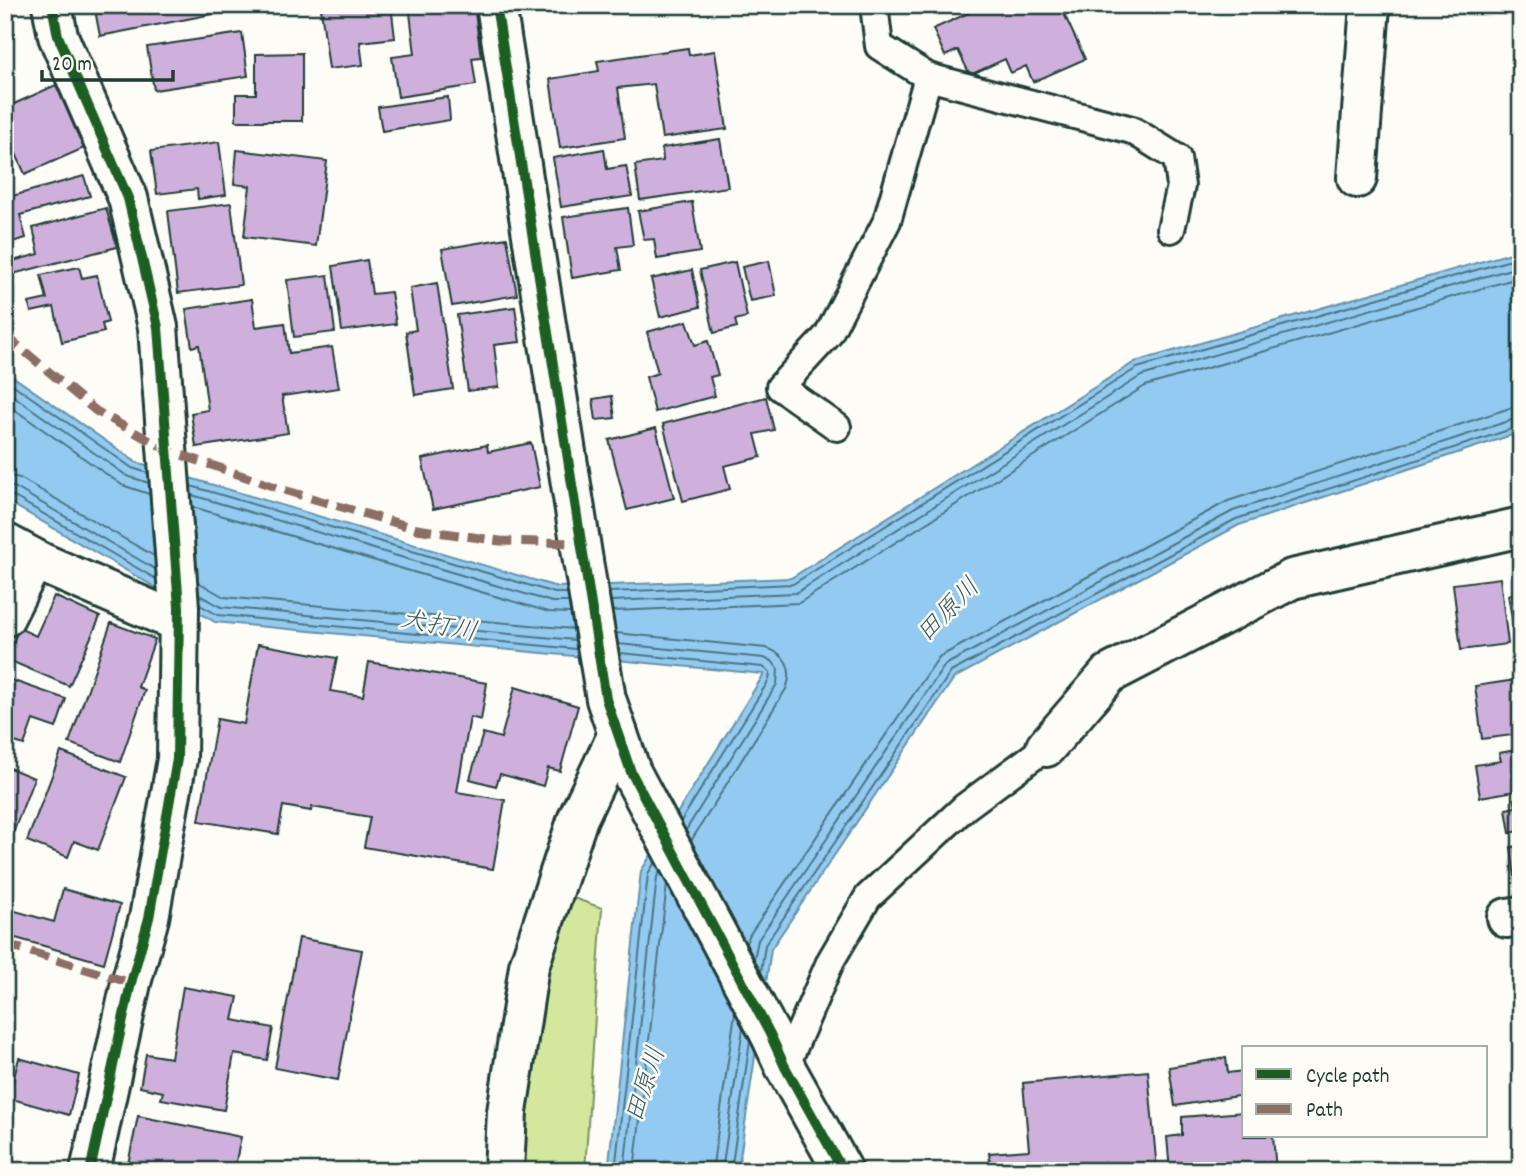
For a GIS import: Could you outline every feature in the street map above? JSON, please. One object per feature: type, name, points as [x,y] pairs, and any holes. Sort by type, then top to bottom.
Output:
[{"type":"street","points":[[52,5],[58,36],[128,198],[158,327],[178,615],[177,759],[149,918],[131,983],[90,1171]]},
{"type":"street","points":[[496,5],[606,699],[631,772],[843,1171]]},
{"type":"street","points":[[1357,178],[1370,5]]},
{"type":"street","points":[[1046,747],[1109,674],[1292,579],[1521,527]]},
{"type":"street","points":[[5,617],[20,551],[178,615]]},
{"type":"street","points":[[503,1171],[507,1112],[528,966],[578,818],[618,734]]},
{"type":"lane","points":[[874,5],[879,46],[928,77],[1132,130],[1177,158],[1181,186],[1171,229]]},
{"type":"lane","points":[[837,427],[780,387],[828,335],[887,221],[928,77]]},
{"type":"lane","points":[[777,1050],[868,897],[965,807],[1046,747]]},
{"type":"green space","points":[[562,894],[602,908],[585,1171],[504,1171]]},
{"type":"water","points":[[1521,250],[1521,432],[1239,525],[954,678],[771,949],[738,1171],[608,1171],[641,871],[764,674],[215,622],[5,500],[5,371],[136,462],[557,587],[791,578],[1135,362]]},
{"type":"building","points":[[94,5],[221,5],[223,12],[100,36]]},
{"type":"building","points":[[351,5],[391,5],[395,38],[360,42],[363,65],[329,69],[321,9]]},
{"type":"building","points":[[409,5],[474,5],[481,57],[472,58],[476,85],[398,97],[392,57],[415,54]]},
{"type":"building","points":[[986,5],[1060,5],[1085,59],[1033,82],[1026,66],[1011,73],[1005,59],[970,75],[958,50],[945,56],[933,29]]},
{"type":"building","points":[[242,33],[248,76],[154,90],[147,47]]},
{"type":"building","points":[[688,48],[689,55],[715,51],[727,129],[662,138],[654,84],[618,88],[625,138],[560,148],[550,79],[599,71],[597,61]]},
{"type":"building","points":[[302,53],[302,121],[236,121],[236,94],[256,94],[256,54]]},
{"type":"building","points":[[56,85],[84,148],[25,174],[5,129],[5,108]]},
{"type":"building","points":[[448,97],[450,120],[382,131],[378,107]]},
{"type":"building","points":[[720,139],[728,187],[640,200],[635,165],[663,161],[662,148]]},
{"type":"building","points":[[219,142],[226,195],[198,199],[197,189],[157,194],[151,151]]},
{"type":"building","points":[[604,149],[607,169],[626,166],[632,196],[561,207],[553,158]]},
{"type":"building","points":[[237,150],[327,161],[316,246],[244,237],[250,186],[234,184]]},
{"type":"building","points":[[84,176],[90,196],[20,215],[26,238],[5,244],[5,198]]},
{"type":"building","points":[[692,202],[700,252],[657,259],[654,239],[644,240],[638,211]]},
{"type":"building","points":[[231,203],[241,285],[178,293],[168,211]]},
{"type":"building","points":[[106,208],[117,247],[5,276],[5,263],[39,254],[33,228]]},
{"type":"building","points":[[628,208],[633,245],[617,247],[621,270],[572,278],[563,217]]},
{"type":"building","points":[[507,238],[517,295],[452,306],[442,249]]},
{"type":"building","points":[[367,260],[372,294],[391,292],[396,324],[342,331],[333,266]]},
{"type":"building","points":[[769,261],[776,296],[750,301],[742,267]]},
{"type":"building","points":[[735,262],[747,317],[735,320],[737,327],[714,333],[700,270]]},
{"type":"building","points":[[79,267],[82,278],[97,275],[108,322],[102,324],[104,332],[62,342],[54,307],[31,312],[29,303],[47,299],[41,275]]},
{"type":"building","points":[[692,270],[700,307],[660,317],[651,279]]},
{"type":"building","points":[[328,275],[335,332],[294,337],[287,280]]},
{"type":"building","points":[[437,283],[453,389],[415,395],[406,332],[416,330],[410,288]]},
{"type":"building","points":[[252,299],[256,327],[285,323],[289,353],[332,347],[339,388],[282,396],[288,433],[196,447],[191,413],[208,410],[199,345],[192,347],[186,309]]},
{"type":"building","points":[[515,307],[520,342],[494,345],[499,387],[468,391],[457,315]]},
{"type":"building","points":[[687,321],[695,345],[708,341],[718,375],[710,377],[715,396],[655,412],[646,377],[658,373],[647,332]]},
{"type":"building","points":[[612,396],[615,418],[596,420],[593,399]]},
{"type":"building","points":[[766,397],[774,430],[755,434],[761,457],[724,466],[730,489],[683,501],[663,424]]},
{"type":"building","points":[[656,428],[674,498],[627,510],[609,440]]},
{"type":"building","points":[[531,443],[540,487],[433,509],[422,459],[487,445],[488,452]]},
{"type":"building","points":[[1500,578],[1508,644],[1461,650],[1453,584]]},
{"type":"building","points":[[1521,592],[1521,640],[1516,641],[1508,595]]},
{"type":"building","points":[[54,596],[100,617],[69,686],[6,659],[19,628],[36,636]]},
{"type":"building","points":[[111,623],[155,639],[138,687],[145,690],[120,762],[69,743]]},
{"type":"building","points":[[258,644],[337,658],[330,691],[363,696],[369,662],[487,683],[481,720],[470,717],[457,792],[505,800],[493,869],[364,847],[370,817],[312,807],[311,811],[283,806],[278,834],[199,821],[217,719],[244,724]]},
{"type":"building","points":[[11,680],[66,699],[56,728],[33,720],[24,745],[5,739],[5,698]]},
{"type":"building","points":[[1516,680],[1521,734],[1482,739],[1475,686]]},
{"type":"building","points":[[515,687],[578,706],[560,771],[548,768],[543,786],[500,774],[496,786],[470,779],[483,733],[501,738]]},
{"type":"building","points":[[1521,749],[1521,790],[1480,797],[1475,765],[1501,761],[1499,753]]},
{"type":"building","points":[[61,752],[126,777],[98,850],[74,841],[68,857],[27,841]]},
{"type":"building","points":[[5,766],[34,778],[5,854]]},
{"type":"building","points":[[1521,797],[1521,841],[1519,831],[1510,833],[1506,809],[1516,807],[1514,799]]},
{"type":"building","points":[[1521,846],[1521,893],[1517,894],[1511,847]]},
{"type":"building","points":[[5,879],[12,880],[5,906]]},
{"type":"building","points":[[63,889],[120,905],[104,963],[5,935],[5,908],[54,922]]},
{"type":"building","points":[[1521,932],[1521,992],[1514,933]]},
{"type":"building","points":[[299,938],[362,950],[338,1080],[275,1068]]},
{"type":"building","points":[[183,987],[238,997],[233,1020],[273,1028],[267,1060],[234,1054],[224,1110],[161,1099],[163,1092],[140,1087],[146,1054],[171,1058]]},
{"type":"building","points":[[19,1058],[79,1075],[69,1115],[5,1097],[5,1083],[12,1085]]},
{"type":"building","points":[[1226,1058],[1228,1073],[1242,1071],[1242,1095],[1175,1106],[1169,1067]]},
{"type":"building","points":[[1148,1071],[1157,1171],[991,1171],[989,1153],[1029,1150],[1023,1083]]},
{"type":"building","points":[[1242,1112],[1242,1138],[1273,1138],[1276,1171],[1170,1171],[1167,1137],[1182,1135],[1182,1117]]},
{"type":"building","points":[[138,1116],[241,1137],[234,1171],[160,1171],[128,1164]]},
{"type":"marked path","points":[[5,335],[96,411],[167,450],[287,491],[417,529],[500,541],[581,543]]},
{"type":"marked path","points":[[5,944],[131,983]]},
{"type":"cycle path","points":[[52,5],[58,36],[128,198],[158,327],[179,607],[177,759],[149,918],[131,983],[90,1171]]},
{"type":"cycle path","points":[[496,5],[606,699],[631,772],[785,1067],[843,1171]]},
{"type":"water label","name":"田原川","points":[[947,609]]},
{"type":"water label","name":"犬打川","points":[[439,624]]},
{"type":"water label","name":"田原川","points":[[644,1084]]}]
